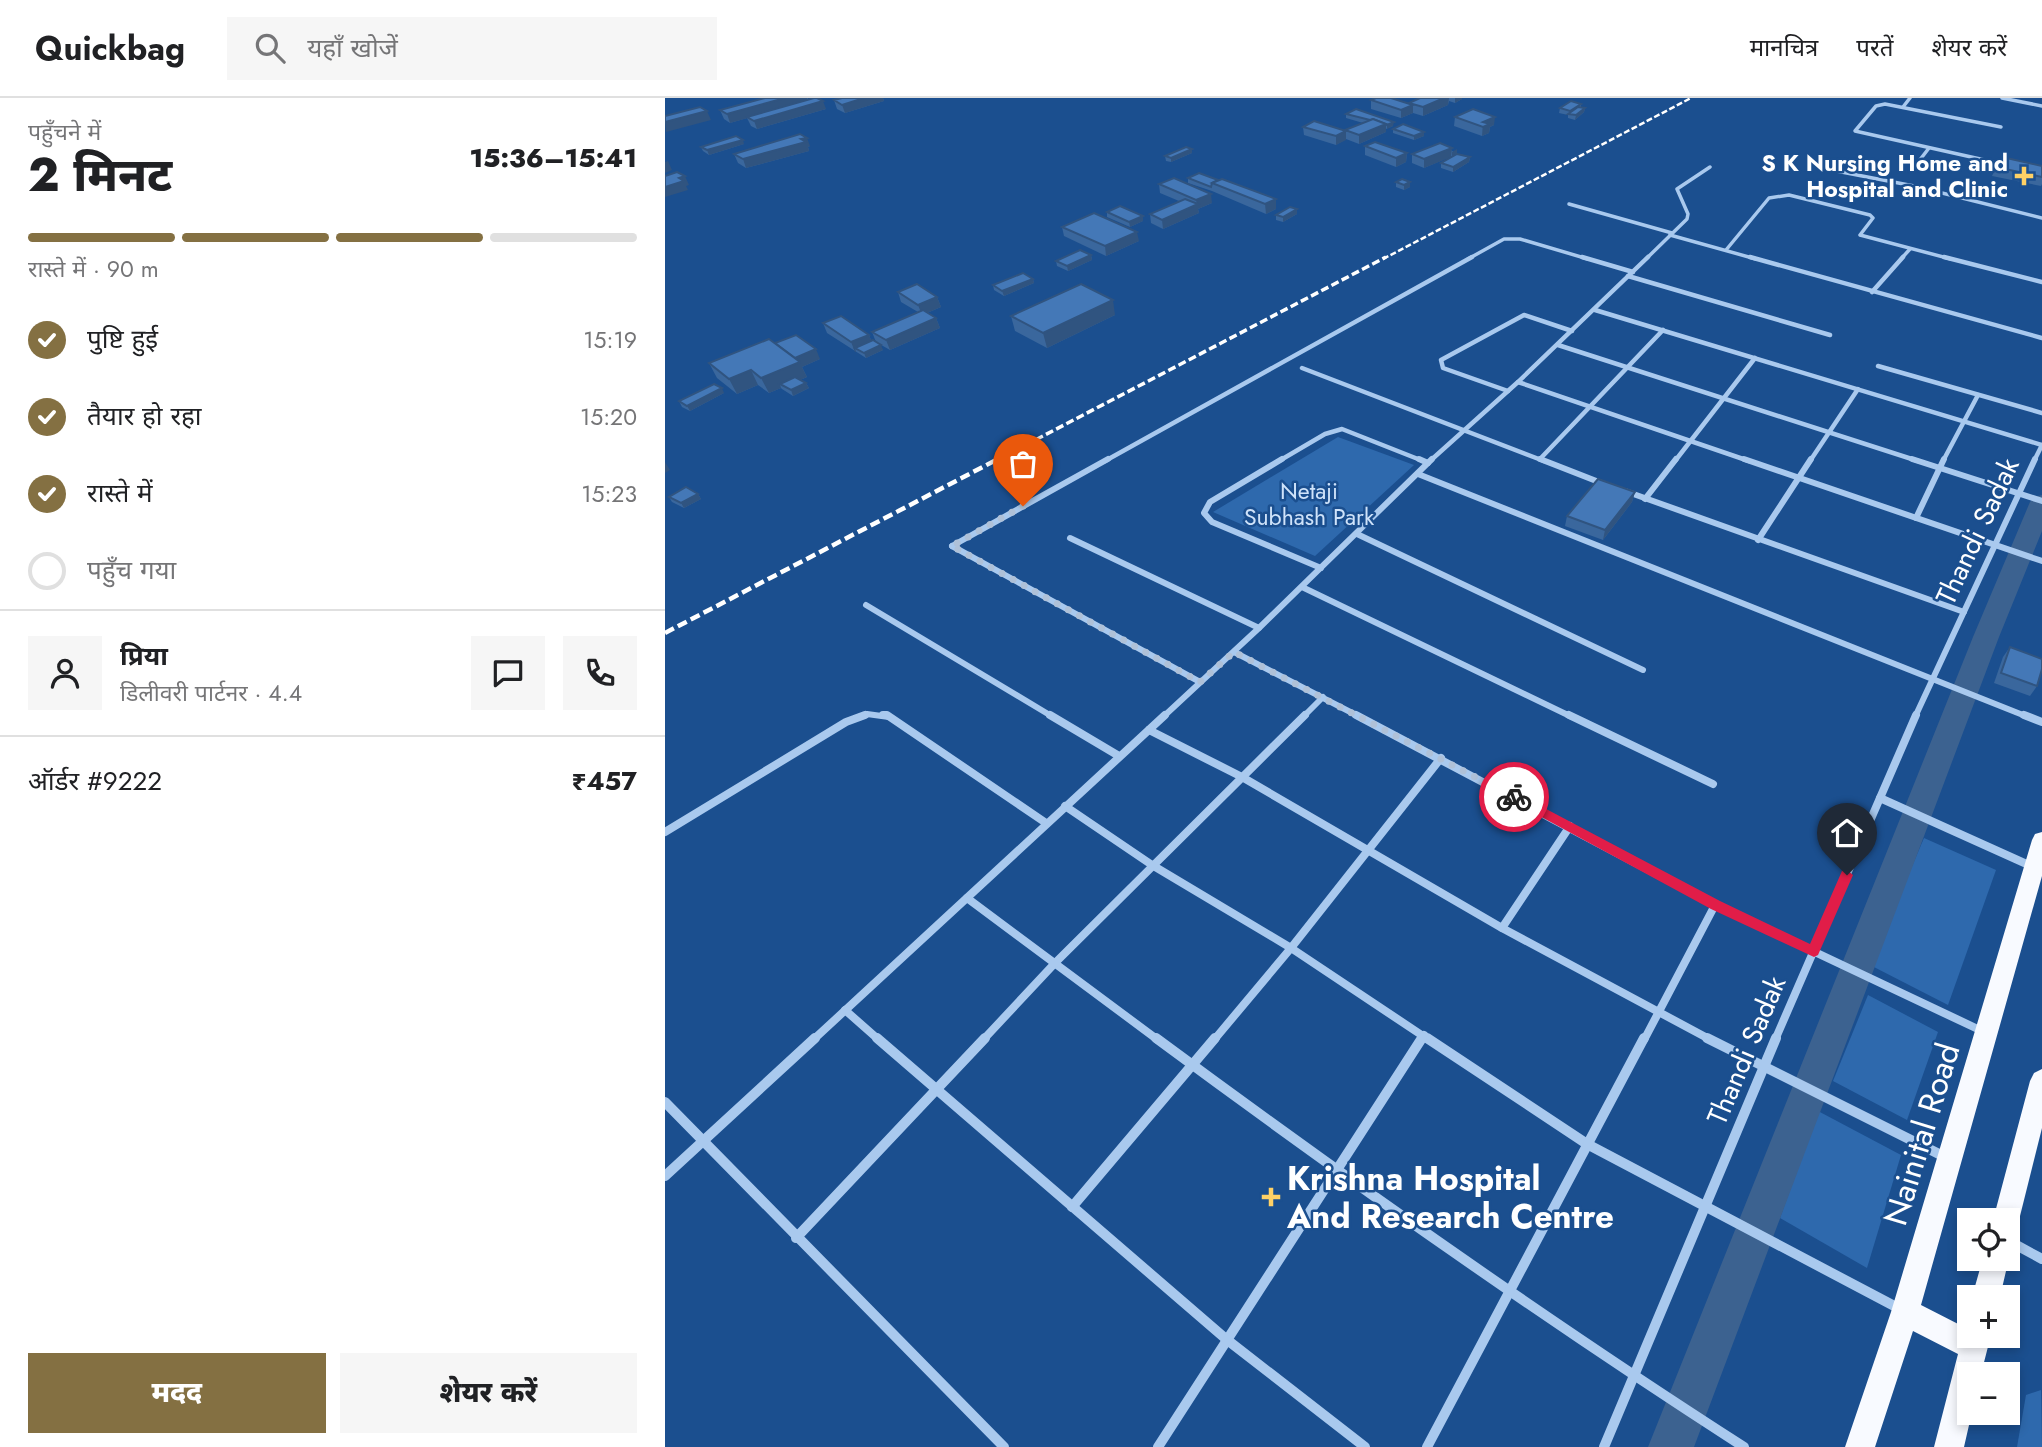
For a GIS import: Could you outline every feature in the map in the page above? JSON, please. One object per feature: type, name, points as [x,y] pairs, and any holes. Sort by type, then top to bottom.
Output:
[{"type":"highway","name":"Nainital Road","points":[[1860,1447],[1905,1312],[2042,840]]},
{"type":"highway","points":[[2009,1208],[2042,1081]]},
{"type":"highway","points":[[1905,1312],[1957,1334]]},
{"type":"highway","points":[[1949,1447],[1973,1348]]},
{"type":"street","points":[[1903,107],[1910,98]]},
{"type":"street","points":[[2002,98],[2042,106]]},
{"type":"street","points":[[2001,127],[1880,104],[1855,131],[2017,167]]},
{"type":"street","points":[[1919,161],[1929,148]]},
{"type":"street","points":[[665,1176],[1234,652],[1429,463],[1595,310],[1687,219],[1688,214],[1678,194],[1678,188],[1710,167]]},
{"type":"street","points":[[1826,169],[1914,186],[2041,216]]},
{"type":"street","points":[[1726,250],[1769,198],[1780,194],[1870,215],[1873,218],[1860,235],[2042,282]]},
{"type":"street","points":[[1569,204],[2042,338]]},
{"type":"street","points":[[1200,682],[952,546],[1504,239],[1520,239],[1830,335]]},
{"type":"street","points":[[1872,292],[1910,249]]},
{"type":"street","points":[[1595,310],[2042,445]]},
{"type":"street","points":[[1509,391],[1443,368],[1441,359],[1524,316],[1571,331]]},
{"type":"street","points":[[1540,459],[1663,330]]},
{"type":"street","points":[[1558,345],[2042,501]]},
{"type":"street","points":[[1644,499],[1755,358]]},
{"type":"street","points":[[1878,366],[2042,413]]},
{"type":"street","points":[[1302,368],[1608,485]]},
{"type":"street","points":[[1518,382],[2042,561]]},
{"type":"street","points":[[1758,540],[1857,389]]},
{"type":"street","points":[[1916,518],[1962,421],[1978,395]]},
{"type":"street","points":[[1321,568],[1212,522],[1204,513],[1210,502],[1325,434],[1342,429],[1429,463]]},
{"type":"street","name":"Thandi Sadak","points":[[1604,1447],[1706,1208],[1762,1067],[1933,679],[2042,445]]},
{"type":"street","points":[[1418,474],[2042,722]]},
{"type":"street","points":[[1620,489],[1964,612]]},
{"type":"street","points":[[1357,534],[1643,670]]},
{"type":"street","points":[[1070,538],[1259,628]]},
{"type":"street","points":[[1302,587],[1713,783]]},
{"type":"street","points":[[866,605],[1119,756]]},
{"type":"street","points":[[1234,652],[1441,758],[1715,905],[1814,951],[1872,982],[1987,1033]]},
{"type":"street","points":[[796,1238],[1055,962],[1323,697]]},
{"type":"street","points":[[665,832],[846,722],[867,714],[887,715],[1046,823]]},
{"type":"street","points":[[1149,730],[1242,777],[1502,928],[1762,1067],[1948,1158]]},
{"type":"street","points":[[1072,1207],[1291,948],[1441,758]]},
{"type":"street","points":[[1880,798],[2035,868]]},
{"type":"street","points":[[1065,806],[1152,865],[1291,948],[1587,1144],[1905,1312]]},
{"type":"street","points":[[1502,928],[1570,826]]},
{"type":"street","points":[[967,898],[1191,1064],[1508,1292],[1634,1378],[1744,1447]]},
{"type":"street","points":[[1427,1447],[1715,905]]},
{"type":"street","points":[[845,1010],[1226,1339],[1365,1447]]},
{"type":"street","points":[[1158,1447],[1424,1035]]},
{"type":"street","points":[[665,1102],[1004,1447]]},
{"type":"street","points":[[2020,1247],[2042,1259]]},
{"type":"green space","name":"Netaji Subhash Park","points":[[1338,437],[1414,465],[1315,556],[1213,512]]},
{"type":"green space","points":[[1924,838],[1996,870],[1948,1005],[1870,965]]},
{"type":"green space","points":[[1868,995],[1938,1032],[1907,1120],[1833,1081]]},
{"type":"green space","points":[[1818,1111],[1901,1155],[1867,1268],[1780,1218]]},
{"type":"green space","points":[[2041,1390],[2042,1447],[2017,1447],[2026,1395]]},
{"type":"building","points":[[765,98],[785,98],[727,114],[720,110]]},
{"type":"building","points":[[814,98],[823,101],[754,121],[747,117]]},
{"type":"building","points":[[864,98],[842,105],[834,100]]},
{"type":"building","points":[[1391,98],[1413,105],[1401,110],[1371,100]]},
{"type":"building","points":[[1420,98],[1444,98],[1423,107],[1409,103]]},
{"type":"building","points":[[1571,101],[1581,104],[1570,111],[1560,108]]},
{"type":"building","points":[[700,107],[707,111],[665,122],[665,116]]},
{"type":"building","points":[[1578,107],[1585,108],[1576,115],[1568,114]]},
{"type":"building","points":[[1356,109],[1394,122],[1387,125],[1373,119],[1346,114]]},
{"type":"building","points":[[1473,109],[1495,117],[1483,122],[1490,124],[1483,127],[1455,117]]},
{"type":"building","points":[[1373,119],[1386,124],[1359,135],[1345,130]]},
{"type":"building","points":[[1314,121],[1346,131],[1336,136],[1303,127]]},
{"type":"building","points":[[1403,124],[1424,132],[1414,136],[1393,129]]},
{"type":"building","points":[[800,134],[807,138],[801,139],[806,142],[743,159],[734,154]]},
{"type":"building","points":[[736,136],[743,140],[707,150],[701,147]]},
{"type":"building","points":[[1375,142],[1407,153],[1396,158],[1365,146]]},
{"type":"building","points":[[1440,143],[1452,148],[1424,159],[1412,154]]},
{"type":"building","points":[[1186,147],[1192,149],[1171,158],[1165,156]]},
{"type":"building","points":[[1457,154],[1470,157],[1453,167],[1441,163]]},
{"type":"building","points":[[2002,157],[2042,166],[2042,177],[1996,167]]},
{"type":"building","points":[[677,172],[685,176],[679,178],[684,181],[665,187],[665,176]]},
{"type":"building","points":[[1199,173],[1218,180],[1212,183],[1211,187],[1188,178]]},
{"type":"building","points":[[1174,178],[1211,194],[1196,200],[1159,184]]},
{"type":"building","points":[[1222,179],[1276,199],[1265,204],[1212,183]]},
{"type":"building","points":[[1402,179],[1410,182],[1404,185],[1396,182]]},
{"type":"building","points":[[1185,199],[1198,204],[1162,220],[1150,214]]},
{"type":"building","points":[[1120,206],[1143,216],[1129,222],[1107,212]]},
{"type":"building","points":[[1290,207],[1297,209],[1283,217],[1276,215]]},
{"type":"building","points":[[1094,213],[1137,232],[1105,246],[1062,227]]},
{"type":"building","points":[[1080,250],[1091,255],[1067,266],[1056,261]]},
{"type":"building","points":[[1023,273],[1033,279],[1002,291],[993,285]]},
{"type":"building","points":[[917,284],[937,297],[918,305],[898,292]]},
{"type":"building","points":[[1081,284],[1113,300],[1043,333],[1011,316]]},
{"type":"building","points":[[923,310],[936,318],[886,340],[872,332]]},
{"type":"building","points":[[841,316],[869,335],[851,342],[823,323]]},
{"type":"building","points":[[796,335],[816,349],[795,358],[775,343]]},
{"type":"building","points":[[769,339],[800,362],[761,378],[751,370],[729,379],[709,363]]},
{"type":"building","points":[[873,340],[881,345],[864,353],[855,348]]},
{"type":"building","points":[[795,377],[806,383],[791,390],[780,384]]},
{"type":"building","points":[[714,384],[722,388],[687,406],[679,401]]},
{"type":"building","points":[[1598,479],[1635,492],[1605,530],[1567,516]]},
{"type":"building","points":[[686,487],[698,494],[681,503],[669,497]]},
{"type":"building","points":[[2010,647],[2042,659],[2037,686],[2001,673]]},
{"type":"waterway","points":[[1671,1447],[1986,637],[2042,502]]},
{"type":"railway","points":[[1383,259],[1691,98]]},
{"type":"railway","points":[[995,461],[1386,257]]},
{"type":"railway","points":[[665,633],[998,459]]},
{"type":"way so far","points":[[1023,506],[952,546],[1200,682],[1234,652],[1514,797]]},
{"type":"place","name":"S K Nursing Home and Hospital and Clinic","points":[[2024,176]]},
{"type":"place","name":"Krishna Hospital And Research Centre","points":[[1271,1197]]},
{"type":"route","points":[[1514,797],[1715,905],[1814,951],[1847,875]]}]
